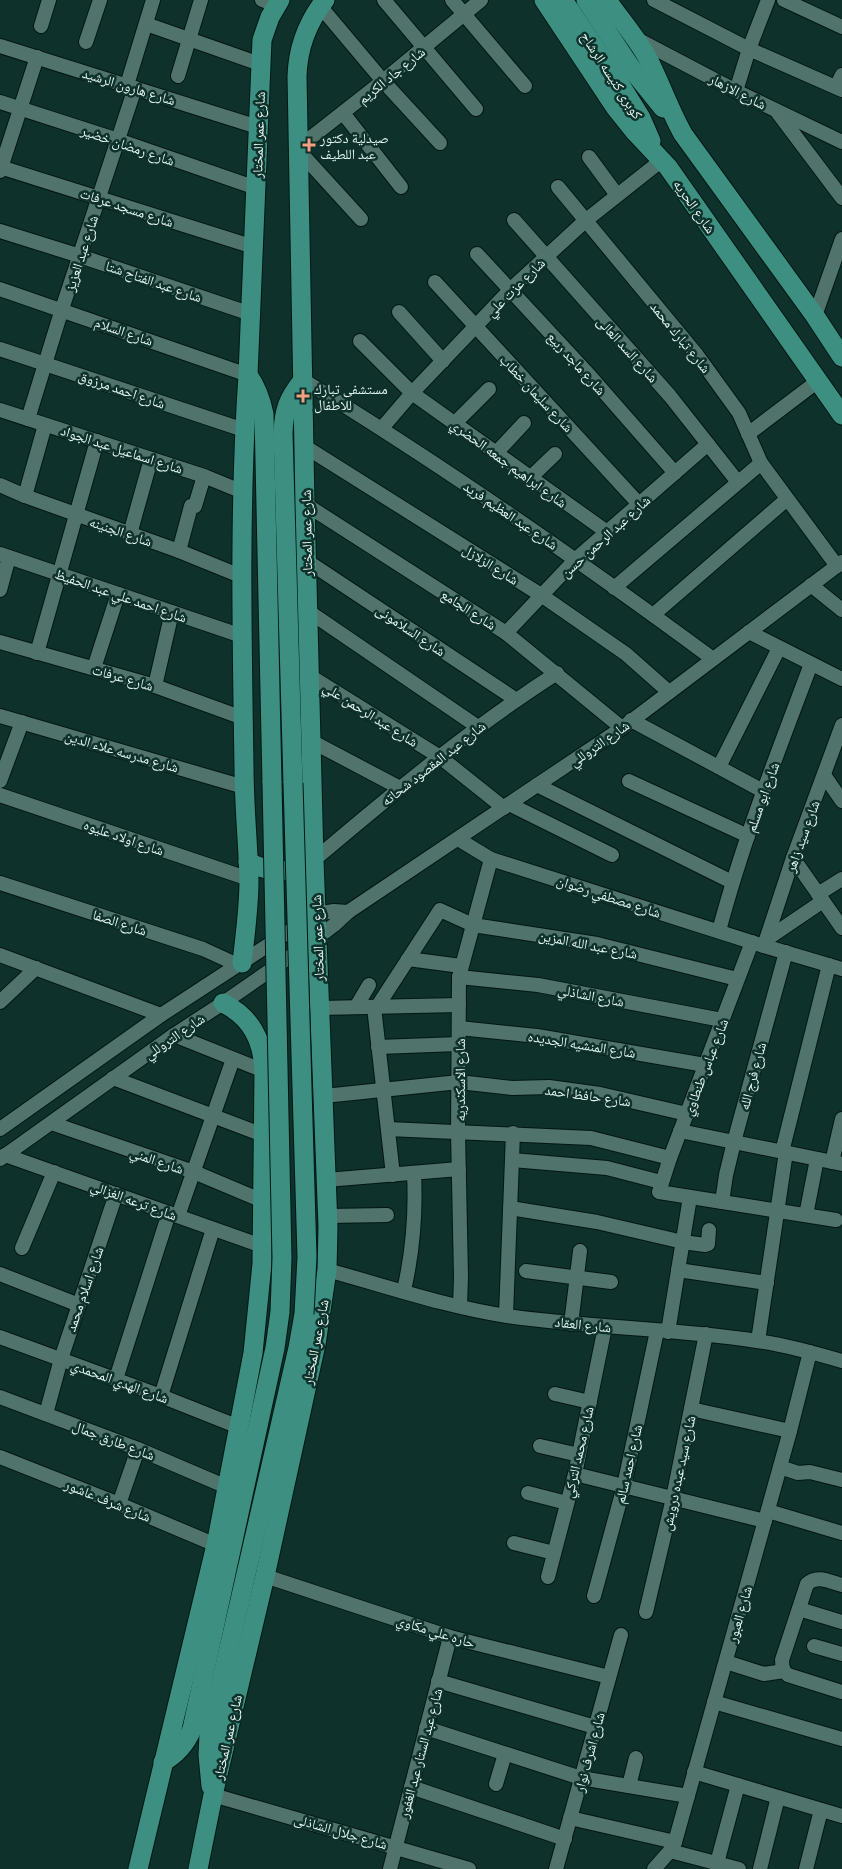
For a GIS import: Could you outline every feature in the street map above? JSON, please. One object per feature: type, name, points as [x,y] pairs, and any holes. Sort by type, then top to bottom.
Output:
[{"type":"main road","name":"شارع الحريه","points":[[544,0],[615,107],[658,157],[842,415]]},
{"type":"main road","name":"كوبرى كنيسه الرشاح","points":[[563,0],[631,102],[649,135],[658,157]]},
{"type":"main road","name":"كوبرى كنيسه الرشاح","points":[[586,0],[634,72],[676,122]]},
{"type":"main road","points":[[606,0],[635,37],[656,76],[676,122],[690,145],[815,316],[842,357]]},
{"type":"main road","name":"شارع عمر المختار","points":[[240,964],[247,921],[248,870],[244,787],[242,636],[244,430],[254,247],[260,64],[262,40],[273,2]]},
{"type":"main road","name":"شارع عمر المختار","points":[[198,1869],[213,1795],[265,1576],[316,1344],[327,1270],[328,1216],[316,938],[305,504],[298,62],[304,34],[323,3]]},
{"type":"main road","points":[[163,1762],[171,1758],[184,1745],[192,1729],[275,1348],[280,1312],[282,1258],[264,414],[256,387],[248,375]]},
{"type":"main road","points":[[213,1795],[209,1775],[209,1735],[298,1348],[304,1314],[307,1257],[283,433],[284,417],[290,397],[303,380]]},
{"type":"main road","points":[[248,870],[286,871],[306,865],[314,860]]},
{"type":"main road","points":[[138,1869],[216,1545],[253,1352],[262,1255],[263,1052],[256,1034],[246,1019],[223,1004]]},
{"type":"main road","points":[[260,1042],[272,1030],[289,1024],[301,1025],[312,1030],[321,1038]]},
{"type":"main road","points":[[262,1255],[278,1275],[293,1279],[308,1278],[327,1270]]},
{"type":"street","points":[[41,26],[49,0]]},
{"type":"street","points":[[86,42],[100,0]]},
{"type":"street","name":"شارع عبد العزيز","points":[[28,419],[118,140],[153,0]]},
{"type":"street","points":[[178,76],[201,0]]},
{"type":"street","points":[[384,0],[476,109]]},
{"type":"street","points":[[452,0],[525,86]]},
{"type":"street","name":"شارع جاد الكريم","points":[[299,149],[425,48],[481,0]]},
{"type":"street","points":[[654,0],[749,49],[840,84]]},
{"type":"street","points":[[736,91],[749,49],[768,0]]},
{"type":"street","points":[[784,0],[842,27]]},
{"type":"street","points":[[323,3],[383,81],[440,143]]},
{"type":"street","points":[[146,24],[260,64]]},
{"type":"street","name":"شارع الازهار","points":[[635,37],[736,91],[842,142]]},
{"type":"street","name":"شارع هارون الرشيد","points":[[0,46],[258,127]]},
{"type":"street","points":[[0,168],[37,57]]},
{"type":"street","name":"شارع رمضان خضير","points":[[0,102],[118,140],[256,188]]},
{"type":"street","points":[[776,110],[842,198]]},
{"type":"street","points":[[343,114],[401,187]]},
{"type":"street","points":[[299,149],[361,219]]},
{"type":"street","name":"شارع عزت علي","points":[[382,428],[412,393],[510,290],[658,157]]},
{"type":"street","points":[[589,158],[617,195]]},
{"type":"street","name":"شارع مسجد عرفات","points":[[0,168],[254,247]]},
{"type":"street","name":"شارع تبارك محمد","points":[[558,187],[697,355],[739,413],[761,462],[787,499],[840,564]]},
{"type":"street","name":"شارع السد العالى","points":[[514,220],[670,396],[737,481]]},
{"type":"street","name":"شارع عبد الفتاح شتا","points":[[0,231],[251,314]]},
{"type":"street","points":[[815,316],[842,239]]},
{"type":"street","name":"شارع ماجد ربيع","points":[[477,254],[590,376],[675,473]]},
{"type":"street","name":"شارع سليمان خطاب","points":[[434,282],[639,504]]},
{"type":"street","name":"شارع السلام","points":[[0,289],[248,375]]},
{"type":"street","points":[[399,312],[443,361]]},
{"type":"street","name":"شارع ابراهيم جمعه الحضري","points":[[360,341],[412,393],[607,532]]},
{"type":"street","name":"شارع احمد مرزوق","points":[[0,349],[244,430]]},
{"type":"street","name":"شارع عبد العظيم فريد","points":[[303,380],[382,428],[576,559],[713,659]]},
{"type":"street","points":[[748,434],[818,381]]},
{"type":"street","points":[[454,424],[489,390]]},
{"type":"street","name":"شارع اسماعيل عبد الجواد","points":[[0,410],[204,476],[243,492]]},
{"type":"street","points":[[496,453],[524,423]]},
{"type":"street","points":[[25,496],[45,424]]},
{"type":"street","points":[[37,653],[97,441]]},
{"type":"street","name":"شارع عبد الرحمن حسن","points":[[506,633],[576,559],[708,444]]},
{"type":"street","name":"شارع الزلازل","points":[[304,446],[541,595],[626,654],[669,692]]},
{"type":"street","points":[[530,478],[555,454]]},
{"type":"street","points":[[130,534],[151,459]]},
{"type":"street","points":[[614,588],[761,462]]},
{"type":"street","points":[[179,551],[191,506],[195,506],[204,476]]},
{"type":"street","name":"شارع الجنينه","points":[[0,485],[76,515],[179,551],[243,577]]},
{"type":"street","points":[[653,615],[787,499]]},
{"type":"street","name":"شارع الجامع","points":[[305,504],[506,633],[627,724],[719,767],[763,791]]},
{"type":"street","points":[[0,590],[4,555]]},
{"type":"street","name":"شارع احمد علي عبد الحفيظ","points":[[4,555],[242,636]]},
{"type":"street","name":"شارع السلامونى","points":[[307,561],[515,700]]},
{"type":"street","name":"شارع التروللي","points":[[3,1157],[174,1035],[223,1004],[334,926],[348,912],[627,724],[840,564]]},
{"type":"street","points":[[811,586],[842,610]]},
{"type":"street","points":[[94,668],[118,594]]},
{"type":"street","points":[[155,686],[172,612]]},
{"type":"street","points":[[308,612],[478,728]]},
{"type":"street","points":[[749,632],[842,679]]},
{"type":"street","name":"شارع عرفات","points":[[0,642],[155,686],[243,718]]},
{"type":"street","points":[[719,767],[779,648]]},
{"type":"street","name":"شارع ابو مسلم","points":[[719,931],[732,882],[763,791],[811,664]]},
{"type":"street","name":"شارع عبد المقصود شحاته","points":[[314,860],[440,757],[515,700],[557,673]]},
{"type":"street","name":"شارع عبد الرحمن علي","points":[[310,676],[440,757],[506,806],[612,855]]},
{"type":"street","name":"شارع مدرسه علاء الدين","points":[[0,716],[244,787]]},
{"type":"street","points":[[0,781],[22,722]]},
{"type":"street","name":"شارع سيد زاهر","points":[[761,943],[842,726]]},
{"type":"street","points":[[311,741],[400,788]]},
{"type":"street","points":[[824,775],[842,801]]},
{"type":"street","points":[[628,781],[748,836]]},
{"type":"street","points":[[537,786],[732,882]]},
{"type":"street","name":"شارع اولاد عليوه","points":[[0,795],[248,870]]},
{"type":"street","name":"شارع مصطفي رضوان","points":[[458,839],[491,859],[835,967]]},
{"type":"street","points":[[793,858],[842,928]]},
{"type":"street","name":"شارع الاسكندريه","points":[[460,1306],[458,1132],[460,972],[491,859]]},
{"type":"street","points":[[761,943],[821,898],[842,879]]},
{"type":"street","name":"شارع الصفا","points":[[0,883],[203,949],[240,964]]},
{"type":"street","name":"شارع التروللي","points":[[0,1129],[161,1016],[316,914],[334,911],[348,912]]},
{"type":"street","name":"شارع عبد الله المزين","points":[[408,959],[439,911],[473,925],[597,944],[737,979]]},
{"type":"street","name":"شارع عباس طنطاوي","points":[[660,1187],[737,979],[761,943]]},
{"type":"street","name":"شارع فرج الله","points":[[722,1202],[734,1142],[786,952]]},
{"type":"street","points":[[0,955],[161,1016]]},
{"type":"street","points":[[393,1174],[375,1007],[408,959]]},
{"type":"street","name":"شارع الشاذلي","points":[[408,959],[460,972],[722,1020]]},
{"type":"street","points":[[758,1341],[784,1152],[835,967]]},
{"type":"street","points":[[0,1002],[36,968]]},
{"type":"street","points":[[356,1008],[369,985]]},
{"type":"street","points":[[320,1008],[459,1005]]},
{"type":"street","name":"شارع المنشيه الجديده","points":[[459,1028],[555,1039],[705,1066]]},
{"type":"street","points":[[174,1035],[264,1071]]},
{"type":"street","points":[[378,1047],[459,1044]]},
{"type":"street","points":[[116,1379],[174,1215],[194,1172],[233,1059]]},
{"type":"street","points":[[114,1078],[263,1135]]},
{"type":"street","name":"شارع حافظ احمد","points":[[324,1096],[459,1082],[512,1088],[549,1087],[600,1094],[687,1114]]},
{"type":"street","points":[[680,1131],[837,1163],[842,1119]]},
{"type":"street","name":"شارع المني","points":[[51,1123],[194,1172],[262,1201]]},
{"type":"street","points":[[388,1129],[513,1133],[591,1138],[670,1158]]},
{"type":"street","points":[[506,1315],[513,1133]]},
{"type":"street","name":"شارع ترعه الغزالي","points":[[3,1157],[54,1172],[213,1229],[262,1255]]},
{"type":"street","points":[[806,1215],[817,1159]]},
{"type":"street","points":[[512,1160],[607,1168],[690,1197],[836,1220]]},
{"type":"street","points":[[326,1180],[459,1170]]},
{"type":"street","points":[[22,1248],[54,1172]]},
{"type":"street","points":[[404,1290],[414,1232],[414,1173]]},
{"type":"street","name":"شارع اسلام محمد","points":[[46,1414],[61,1359],[116,1194]]},
{"type":"street","name":"شارع احمد سالم","points":[[594,1596],[624,1486],[678,1270],[690,1197]]},
{"type":"street","points":[[510,1208],[598,1222],[683,1242],[707,1245],[709,1230]]},
{"type":"street","points":[[328,1216],[387,1215]]},
{"type":"street","points":[[161,1396],[213,1229]]},
{"type":"street","points":[[571,1324],[580,1251]]},
{"type":"street","name":"شارع العقاد","points":[[327,1270],[460,1306],[506,1315],[571,1324],[706,1334],[758,1341],[842,1361]]},
{"type":"street","points":[[678,1270],[766,1283]]},
{"type":"street","points":[[526,1271],[611,1282]]},
{"type":"street","points":[[0,1274],[79,1305]]},
{"type":"street","name":"شارع محمد التركي","points":[[548,1577],[575,1474],[605,1326]]},
{"type":"street","name":"شارع سيد عبده درويش","points":[[646,1612],[673,1498],[706,1334]]},
{"type":"street","name":"شارع الهدي المحمدي","points":[[0,1337],[116,1379],[239,1427]]},
{"type":"street","name":"شارع العبور","points":[[654,1869],[672,1847],[688,1796],[790,1431],[810,1352]]},
{"type":"street","points":[[555,1394],[590,1402]]},
{"type":"street","name":"شارع طارق جمال","points":[[0,1396],[138,1449],[227,1487]]},
{"type":"street","points":[[691,1409],[790,1431]]},
{"type":"street","points":[[540,1446],[578,1455]]},
{"type":"street","points":[[119,1504],[138,1449]]},
{"type":"street","name":"شارع شرف عاشور","points":[[0,1457],[216,1545]]},
{"type":"street","points":[[780,1467],[798,1473],[810,1472],[842,1480]]},
{"type":"street","points":[[575,1474],[673,1498],[842,1533]]},
{"type":"street","points":[[528,1493],[567,1503]]},
{"type":"street","points":[[514,1543],[554,1553]]},
{"type":"street","name":"حاره علي مكاوي","points":[[265,1576],[450,1637],[609,1677]]},
{"type":"street","points":[[842,1585],[816,1578],[807,1584],[782,1660],[784,1671],[788,1675],[842,1692]]},
{"type":"street","points":[[799,1609],[842,1622]]},
{"type":"street","name":"شارع اشرف نوار","points":[[556,1869],[621,1634]]},
{"type":"street","name":"شارع عبد الستار عبد الغفور","points":[[390,1869],[450,1637]]},
{"type":"street","points":[[814,1646],[842,1654]]},
{"type":"street","points":[[726,1662],[764,1674],[784,1671]]},
{"type":"street","points":[[438,1681],[596,1727]]},
{"type":"street","points":[[714,1702],[842,1739]]},
{"type":"street","points":[[426,1728],[581,1778],[688,1796]]},
{"type":"street","points":[[496,1784],[505,1754]]},
{"type":"street","points":[[629,1786],[636,1758]]},
{"type":"street","points":[[694,1772],[842,1816]]},
{"type":"street","points":[[717,1863],[738,1785]]},
{"type":"street","points":[[411,1787],[564,1839]]},
{"type":"street","name":"شارع جلال الشاذلى","points":[[213,1795],[469,1869]]},
{"type":"street","points":[[760,1869],[778,1797]]},
{"type":"street","points":[[806,1869],[821,1810]]},
{"type":"street","points":[[570,1818],[672,1847],[738,1869]]},
{"type":"place","name":"صيدلية دكتور عبد اللطيف","points":[[309,145]]},
{"type":"place","name":"مستشفى تبارك للاطفال","points":[[303,396]]}]
